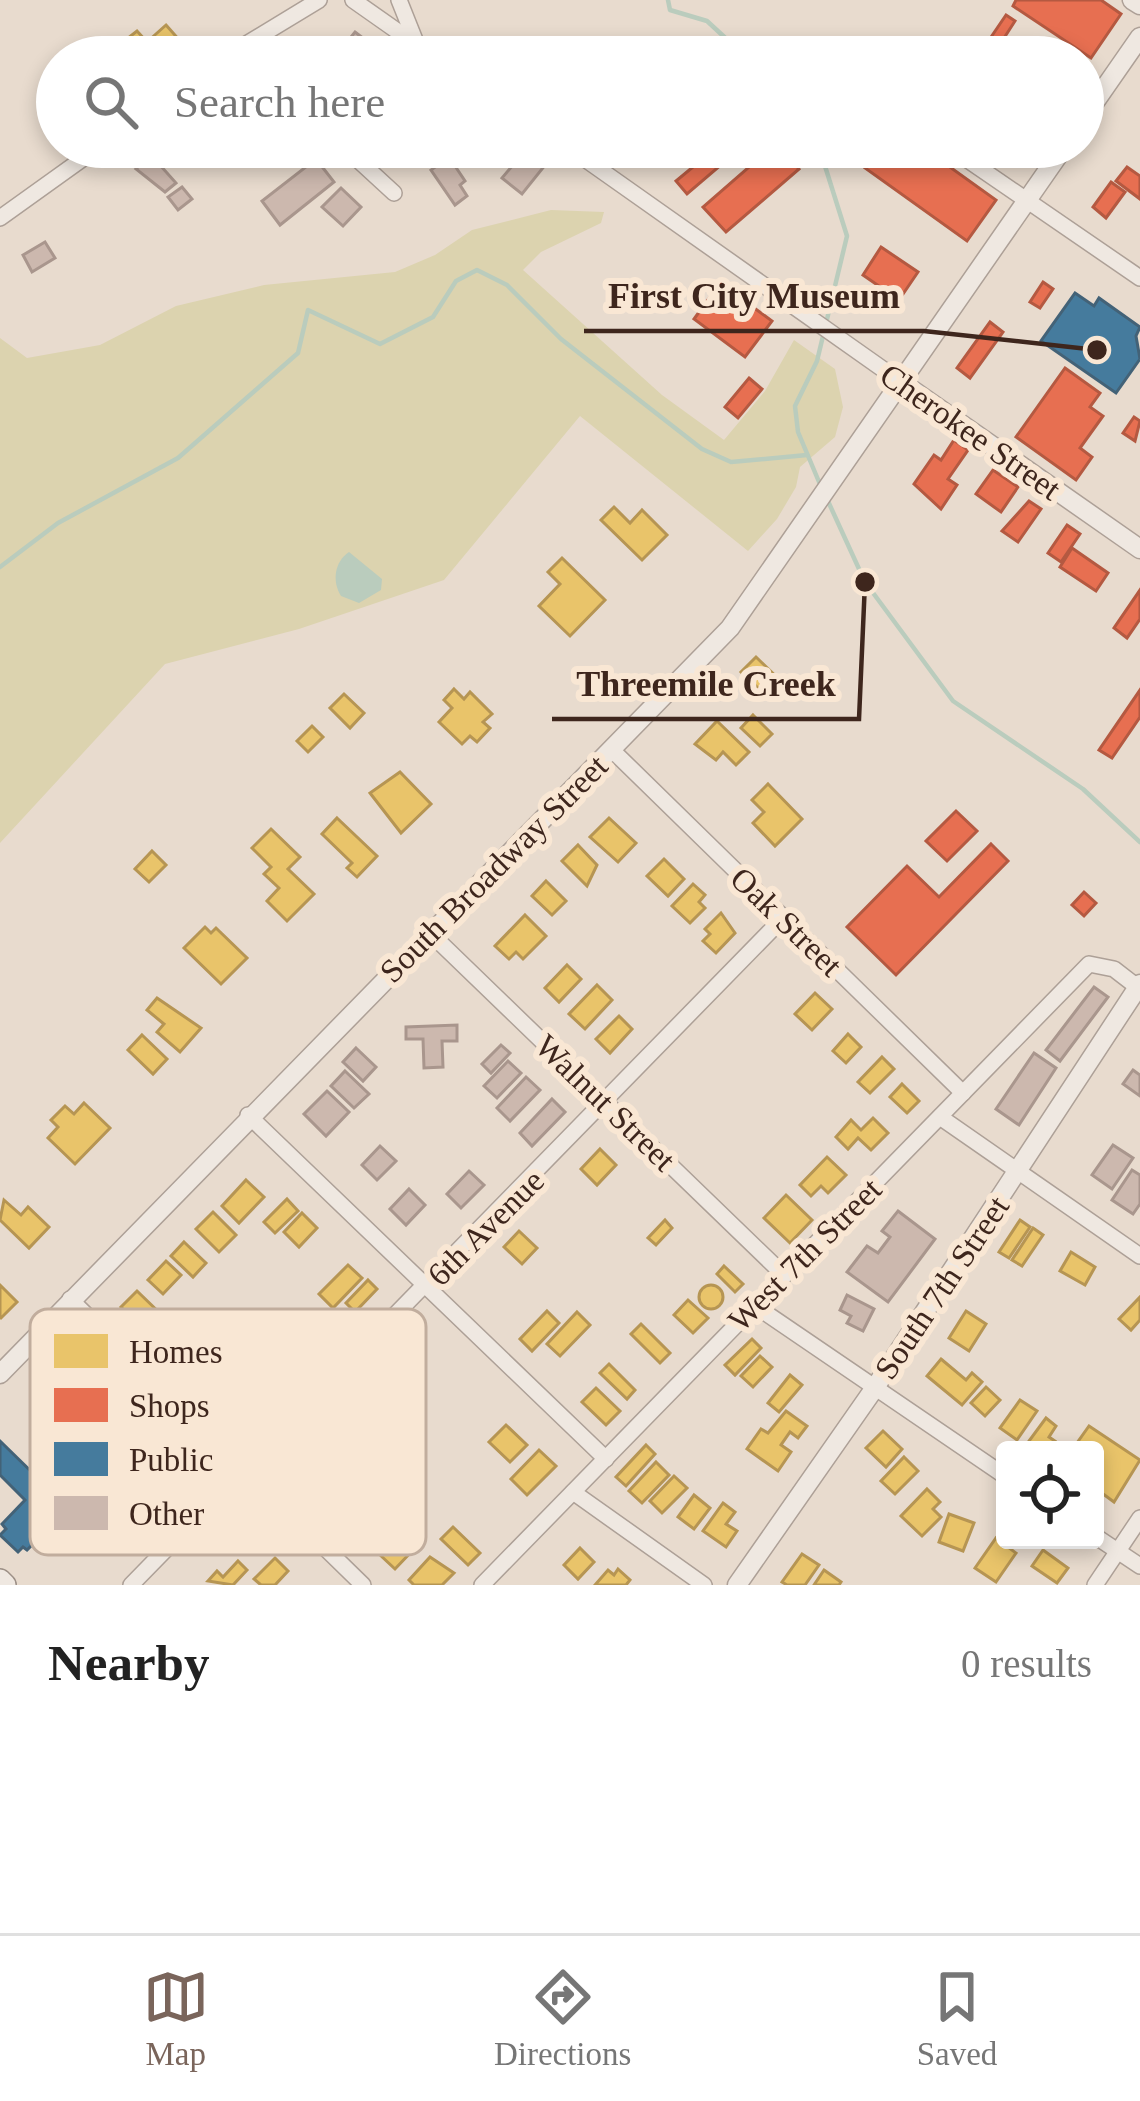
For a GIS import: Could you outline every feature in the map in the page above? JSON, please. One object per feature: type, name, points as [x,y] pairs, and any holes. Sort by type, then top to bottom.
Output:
[{"type":"street","points":[[264,36],[319,0]]},
{"type":"street","points":[[353,0],[404,36]]},
{"type":"street","points":[[399,0],[413,36]]},
{"type":"street","points":[[1132,0],[1140,5]]},
{"type":"street","points":[[1104,89],[1140,37]]},
{"type":"street","points":[[0,218],[70,168]]},
{"type":"street","points":[[367,168],[394,193]]},
{"type":"street","name":"Cherokee Street","points":[[598,168],[1140,549]]},
{"type":"street","points":[[980,168],[1140,278]]},
{"type":"street","name":"South Broadway Street","points":[[61,1309],[730,628],[1049,168]]},
{"type":"street","name":"Oak Street","points":[[611,749],[963,1093]]},
{"type":"street","name":"6th Avenue","points":[[404,1309],[784,917]]},
{"type":"street","name":"Walnut Street","points":[[428,931],[784,1275]]},
{"type":"street","name":"West 7th Street","points":[[482,1585],[1089,964],[1114,969],[1139,987]]},
{"type":"street","name":"South 7th Street","points":[[736,1585],[874,1389],[1139,987]]},
{"type":"street","points":[[248,1115],[606,1459]]},
{"type":"street","points":[[940,1117],[1140,1256]]},
{"type":"street","points":[[70,1299],[80,1309]]},
{"type":"street","points":[[754,1305],[996,1470]]},
{"type":"street","name":"South Broadway Street","points":[[0,1374],[30,1342]]},
{"type":"street","points":[[574,1492],[704,1585]]},
{"type":"street","points":[[1095,1585],[1140,1518]]},
{"type":"street","points":[[1104,1542],[1140,1566]]},
{"type":"street","name":"6th Avenue","points":[[131,1585],[161,1555]]},
{"type":"street","points":[[332,1555],[363,1585]]},
{"type":"shaded area","points":[[551,210],[604,212],[601,223],[541,252],[523,270],[662,395],[724,440],[765,391],[794,340],[835,369],[843,407],[835,437],[800,467],[796,487],[777,519],[748,551],[580,416],[444,580],[299,629],[165,664],[0,843],[0,338],[27,358],[100,345],[176,306],[264,285],[395,272],[435,255],[472,230]]},
{"type":"shaded area","points":[[349,552],[382,579],[381,590],[359,603],[341,596],[336,585],[336,572]]},
{"type":"building: Homes","points":[[166,25],[176,36],[154,36]]},
{"type":"building: Homes","points":[[614,507],[630,523],[642,510],[667,535],[642,560],[601,520]]},
{"type":"building: Homes","points":[[562,558],[605,600],[570,636],[539,606],[560,584],[548,572]]},
{"type":"building: Homes","points":[[756,657],[785,685],[771,700],[741,672]]},
{"type":"building: Homes","points":[[454,689],[464,699],[470,692],[492,714],[483,722],[490,728],[477,742],[470,736],[462,744],[439,722],[452,708],[444,700]]},
{"type":"building: Homes","points":[[344,694],[364,713],[350,728],[330,708]]},
{"type":"building: Homes","points":[[753,715],[772,734],[760,746],[741,728]]},
{"type":"building: Homes","points":[[717,721],[749,752],[736,765],[723,752],[716,760],[695,744]]},
{"type":"building: Homes","points":[[312,726],[323,737],[308,752],[297,741]]},
{"type":"building: Homes","points":[[400,772],[431,804],[401,833],[370,793]]},
{"type":"building: Homes","points":[[768,784],[802,819],[775,846],[753,823],[764,812],[752,800]]},
{"type":"building: Homes","points":[[337,818],[377,856],[357,877],[347,868],[352,863],[322,834]]},
{"type":"building: Homes","points":[[609,818],[636,843],[618,862],[590,837]]},
{"type":"building: Homes","points":[[271,829],[300,857],[288,869],[314,894],[287,921],[267,901],[279,888],[264,874],[271,867],[252,848]]},
{"type":"building: Homes","points":[[578,845],[597,865],[587,886],[562,861]]},
{"type":"building: Homes","points":[[152,851],[166,865],[149,882],[135,869]]},
{"type":"building: Homes","points":[[664,859],[684,879],[668,896],[647,876]]},
{"type":"building: Homes","points":[[546,881],[566,901],[552,915],[532,896]]},
{"type":"building: Homes","points":[[693,884],[705,895],[699,902],[705,908],[690,923],[672,906]]},
{"type":"building: Homes","points":[[721,913],[735,933],[716,953],[703,941],[710,934],[705,929]]},
{"type":"building: Homes","points":[[525,915],[546,936],[523,959],[516,952],[509,959],[495,946]]},
{"type":"building: Homes","points":[[205,927],[211,933],[216,928],[247,958],[221,984],[184,948]]},
{"type":"building: Homes","points":[[567,965],[581,979],[559,1002],[545,988]]},
{"type":"building: Homes","points":[[597,985],[612,1000],[585,1029],[569,1014]]},
{"type":"building: Homes","points":[[815,993],[832,1009],[812,1030],[795,1014]]},
{"type":"building: Homes","points":[[157,998],[201,1028],[180,1052],[157,1032],[164,1024],[147,1010]]},
{"type":"building: Homes","points":[[619,1016],[632,1029],[610,1053],[596,1039]]},
{"type":"building: Homes","points":[[848,1034],[861,1047],[846,1063],[833,1051]]},
{"type":"building: Homes","points":[[142,1035],[167,1059],[153,1074],[128,1050]]},
{"type":"building: Homes","points":[[882,1057],[894,1069],[870,1093],[858,1082]]},
{"type":"building: Homes","points":[[902,1084],[919,1101],[907,1113],[890,1097]]},
{"type":"building: Homes","points":[[84,1103],[110,1128],[75,1164],[48,1138],[58,1127],[51,1120],[65,1106],[74,1114]]},
{"type":"building: Homes","points":[[873,1118],[888,1133],[871,1150],[858,1138],[848,1149],[836,1137],[851,1120],[861,1130]]},
{"type":"building: Homes","points":[[600,1149],[616,1165],[597,1185],[581,1169]]},
{"type":"building: Homes","points":[[827,1157],[846,1175],[828,1193],[821,1186],[811,1196],[800,1185]]},
{"type":"building: Homes","points":[[246,1180],[264,1197],[239,1223],[222,1206]]},
{"type":"building: Homes","points":[[786,1195],[812,1220],[790,1243],[764,1218]]},
{"type":"building: Homes","points":[[287,1199],[298,1211],[275,1233],[264,1222]]},
{"type":"building: Homes","points":[[4,1200],[21,1215],[28,1207],[49,1227],[29,1248],[0,1220]]},
{"type":"building: Homes","points":[[213,1212],[236,1235],[219,1252],[196,1229]]},
{"type":"building: Homes","points":[[302,1213],[317,1228],[299,1247],[284,1232]]},
{"type":"building: Homes","points":[[665,1220],[672,1228],[656,1245],[648,1238]]},
{"type":"building: Homes","points":[[1020,1220],[1030,1227],[1009,1258],[999,1252]]},
{"type":"building: Homes","points":[[1033,1228],[1043,1235],[1022,1266],[1012,1260]]},
{"type":"building: Homes","points":[[519,1231],[537,1248],[522,1264],[504,1247]]},
{"type":"building: Homes","points":[[184,1242],[206,1263],[193,1277],[171,1256]]},
{"type":"building: Homes","points":[[1071,1252],[1095,1267],[1085,1285],[1060,1271]]},
{"type":"building: Homes","points":[[166,1261],[181,1275],[163,1294],[148,1280]]},
{"type":"building: Homes","points":[[348,1265],[362,1278],[333,1308],[319,1294]]},
{"type":"building: Homes","points":[[724,1266],[743,1284],[735,1292],[717,1274]]},
{"type":"building: Homes","points":[[368,1280],[377,1289],[358,1309],[346,1303]]},
{"type":"building: Homes","points":[[0,1285],[17,1302],[1,1318],[0,1317]]},
{"type":"building: Homes","points":[[711,1285],[723,1297],[711,1309],[699,1297]]},
{"type":"building: Homes","points":[[137,1291],[156,1309],[123,1309]]},
{"type":"building: Homes","points":[[1140,1297],[1140,1320],[1131,1330],[1119,1319]]},
{"type":"building: Homes","points":[[688,1300],[708,1318],[693,1333],[674,1315]]},
{"type":"building: Homes","points":[[547,1311],[559,1323],[532,1351],[520,1339]]},
{"type":"building: Homes","points":[[966,1311],[986,1324],[969,1351],[949,1338]]},
{"type":"building: Homes","points":[[577,1312],[590,1325],[560,1356],[547,1344]]},
{"type":"building: Homes","points":[[641,1324],[670,1353],[660,1363],[631,1334]]},
{"type":"building: Homes","points":[[752,1339],[761,1348],[735,1375],[725,1365]]},
{"type":"building: Homes","points":[[760,1356],[772,1367],[753,1387],[741,1376]]},
{"type":"building: Homes","points":[[941,1359],[966,1380],[972,1373],[982,1382],[962,1405],[927,1376]]},
{"type":"building: Homes","points":[[609,1364],[635,1390],[627,1399],[600,1373]]},
{"type":"building: Homes","points":[[790,1375],[802,1385],[779,1412],[768,1403]]},
{"type":"building: Homes","points":[[986,1387],[1000,1400],[985,1416],[971,1403]]},
{"type":"building: Homes","points":[[596,1388],[620,1411],[606,1425],[582,1402]]},
{"type":"building: Homes","points":[[1020,1400],[1037,1411],[1017,1440],[1000,1428]]},
{"type":"building: Homes","points":[[786,1411],[807,1426],[798,1438],[790,1432],[781,1445],[791,1452],[778,1471],[747,1449],[761,1429],[768,1433]]},
{"type":"building: Homes","points":[[1046,1418],[1056,1426],[1049,1437],[1055,1441],[1029,1441]]},
{"type":"building: Homes","points":[[506,1425],[527,1445],[510,1462],[489,1442]]},
{"type":"building: Homes","points":[[1089,1426],[1140,1460],[1114,1502],[1104,1495],[1104,1441],[1078,1441]]},
{"type":"building: Homes","points":[[883,1431],[902,1449],[886,1467],[866,1448]]},
{"type":"building: Homes","points":[[646,1445],[655,1454],[626,1486],[616,1477]]},
{"type":"building: Homes","points":[[539,1450],[556,1466],[527,1495],[511,1479]]},
{"type":"building: Homes","points":[[904,1457],[918,1471],[895,1494],[881,1481]]},
{"type":"building: Homes","points":[[656,1462],[669,1475],[642,1503],[629,1491]]},
{"type":"building: Homes","points":[[674,1476],[687,1488],[662,1513],[650,1501]]},
{"type":"building: Homes","points":[[927,1489],[940,1502],[933,1509],[941,1517],[922,1536],[901,1516]]},
{"type":"building: Homes","points":[[694,1495],[710,1508],[694,1529],[678,1517]]},
{"type":"building: Homes","points":[[723,1503],[735,1512],[726,1524],[737,1531],[726,1547],[703,1531]]},
{"type":"building: Homes","points":[[949,1514],[974,1523],[963,1551],[939,1542]]},
{"type":"building: Homes","points":[[453,1527],[480,1553],[468,1565],[441,1539]]},
{"type":"building: Homes","points":[[996,1538],[996,1549],[1016,1553],[996,1582],[975,1568]]},
{"type":"building: Homes","points":[[580,1548],[594,1562],[578,1579],[564,1565]]},
{"type":"building: Homes","points":[[1043,1550],[1068,1568],[1057,1583],[1032,1566]]},
{"type":"building: Homes","points":[[802,1554],[819,1565],[805,1585],[787,1585],[782,1582]]},
{"type":"building: Homes","points":[[380,1555],[408,1555],[395,1569]]},
{"type":"building: Homes","points":[[430,1557],[454,1573],[442,1585],[414,1585],[409,1580]]},
{"type":"building: Homes","points":[[275,1558],[288,1571],[275,1585],[261,1585],[254,1579]]},
{"type":"building: Homes","points":[[238,1561],[247,1570],[233,1585],[208,1581],[217,1571],[223,1577]]},
{"type":"building: Homes","points":[[618,1569],[630,1580],[626,1585],[595,1585],[608,1570],[614,1575]]},
{"type":"building: Homes","points":[[824,1570],[841,1582],[839,1585],[814,1585]]},
{"type":"building: Shops","points":[[1016,0],[1101,0],[1121,14],[1104,39],[1058,36],[1013,6]]},
{"type":"building: Shops","points":[[1006,15],[1015,21],[1005,36],[992,36]]},
{"type":"building: Shops","points":[[1127,167],[1140,176],[1140,199],[1116,181]]},
{"type":"building: Shops","points":[[692,168],[717,168],[687,194],[676,181]]},
{"type":"building: Shops","points":[[748,168],[799,169],[726,232],[703,207]]},
{"type":"building: Shops","points":[[865,168],[951,168],[996,200],[967,241]]},
{"type":"building: Shops","points":[[1111,182],[1125,192],[1106,218],[1093,207]]},
{"type":"building: Shops","points":[[881,247],[918,272],[899,300],[863,275]]},
{"type":"building: Shops","points":[[1043,282],[1053,289],[1040,308],[1030,302]]},
{"type":"building: Shops","points":[[720,283],[772,321],[745,357],[694,319]]},
{"type":"building: Shops","points":[[990,322],[1003,332],[970,378],[957,368]]},
{"type":"building: Shops","points":[[1065,368],[1100,393],[1090,407],[1103,416],[1080,448],[1092,457],[1076,480],[1016,437]]},
{"type":"building: Shops","points":[[749,378],[762,389],[738,418],[725,407]]},
{"type":"building: Shops","points":[[1134,417],[1140,421],[1135,441],[1123,433]]},
{"type":"building: Shops","points":[[954,440],[968,450],[948,479],[957,485],[941,509],[914,484],[934,455],[941,460]]},
{"type":"building: Shops","points":[[993,470],[1018,487],[1001,512],[976,494]]},
{"type":"building: Shops","points":[[1029,501],[1041,509],[1018,542],[1002,531]]},
{"type":"building: Shops","points":[[1067,525],[1080,534],[1061,562],[1048,553]]},
{"type":"building: Shops","points":[[1072,548],[1108,573],[1096,591],[1060,567]]},
{"type":"building: Shops","points":[[1140,590],[1140,619],[1127,638],[1114,628]]},
{"type":"building: Shops","points":[[1140,690],[1140,717],[1112,758],[1099,750]]},
{"type":"building: Shops","points":[[956,811],[977,831],[947,861],[926,841]]},
{"type":"building: Shops","points":[[991,844],[1008,861],[896,975],[847,927],[907,866],[939,897]]},
{"type":"building: Shops","points":[[1084,892],[1096,903],[1084,916],[1072,905]]},
{"type":"building: Public","points":[[1075,293],[1094,306],[1099,298],[1140,327],[1136,336],[1140,359],[1116,393],[1041,341]]},
{"type":"building: Public","points":[[0,1441],[30,1470],[27,1550],[23,1547],[18,1552],[0,1535],[6,1529],[2,1524],[25,1500],[0,1475]]},
{"type":"building: Other","points":[[163,168],[176,183],[165,192],[136,169]]},
{"type":"building: Other","points":[[304,168],[323,168],[334,182],[280,225],[262,201]]},
{"type":"building: Other","points":[[456,168],[467,196],[455,205],[431,170]]},
{"type":"building: Other","points":[[510,168],[543,168],[522,194],[502,178]]},
{"type":"building: Other","points":[[182,187],[192,199],[178,210],[168,197]]},
{"type":"building: Other","points":[[341,188],[361,207],[343,226],[322,207]]},
{"type":"building: Other","points":[[45,242],[55,258],[32,272],[23,255]]},
{"type":"building: Other","points":[[1094,987],[1108,997],[1060,1061],[1046,1050]]},
{"type":"building: Other","points":[[457,1025],[457,1041],[442,1041],[443,1067],[424,1068],[423,1039],[406,1039],[406,1027]]},
{"type":"building: Other","points":[[501,1045],[510,1053],[491,1073],[482,1064]]},
{"type":"building: Other","points":[[356,1048],[376,1067],[363,1081],[343,1062]]},
{"type":"building: Other","points":[[1034,1053],[1056,1068],[1019,1125],[996,1109]]},
{"type":"building: Other","points":[[508,1061],[521,1073],[497,1098],[484,1086]]},
{"type":"building: Other","points":[[1133,1070],[1140,1075],[1140,1096],[1123,1084]]},
{"type":"building: Other","points":[[345,1071],[369,1094],[354,1108],[331,1086]]},
{"type":"building: Other","points":[[526,1077],[540,1090],[510,1121],[497,1108]]},
{"type":"building: Other","points":[[327,1091],[349,1112],[326,1136],[304,1114]]},
{"type":"building: Other","points":[[552,1099],[565,1112],[532,1146],[520,1133]]},
{"type":"building: Other","points":[[1113,1145],[1133,1158],[1112,1189],[1092,1175]]},
{"type":"building: Other","points":[[380,1146],[396,1161],[377,1180],[362,1165]]},
{"type":"building: Other","points":[[1132,1170],[1140,1175],[1140,1204],[1133,1214],[1112,1200]]},
{"type":"building: Other","points":[[469,1171],[484,1185],[461,1208],[447,1194]]},
{"type":"building: Other","points":[[409,1189],[425,1205],[406,1225],[390,1209]]},
{"type":"building: Other","points":[[898,1211],[935,1239],[888,1302],[847,1272],[867,1246],[878,1253],[890,1237],[882,1231]]},
{"type":"building: Other","points":[[847,1295],[874,1309],[863,1331],[847,1323],[851,1316],[840,1310]]},
{"type":"waterway","points":[[668,0],[670,10],[707,21],[723,36]]},
{"type":"waterway","points":[[822,489],[798,432],[795,406],[817,361],[847,236],[826,168]]},
{"type":"waterway","points":[[0,567],[58,523],[178,458],[298,353],[308,310],[380,344],[433,317],[456,281],[477,270],[507,285],[561,339],[702,449],[731,462],[807,455]]},
{"type":"waterway","points":[[827,499],[865,582],[953,701],[1083,789],[1140,842]]},
{"type":"place","name":"First City Museum","points":[[1097,350]]},
{"type":"place","name":"Threemile Creek","points":[[865,582]]}]
